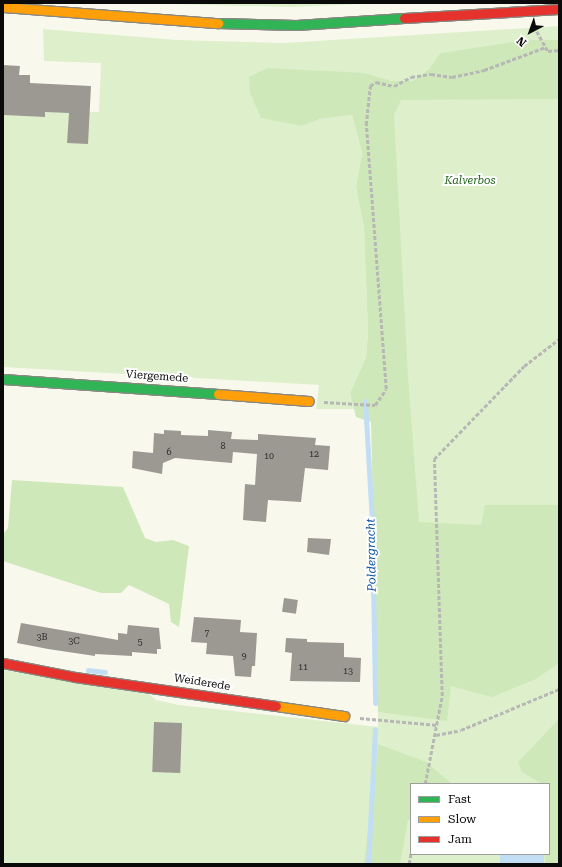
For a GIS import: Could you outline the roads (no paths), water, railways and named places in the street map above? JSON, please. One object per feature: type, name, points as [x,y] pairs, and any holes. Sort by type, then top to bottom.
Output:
[{"type":"street","points":[[3,7],[171,21],[296,25],[559,9]]},
{"type":"street","name":"Viergemede","points":[[3,379],[309,401]]},
{"type":"street","name":"Weiderede","points":[[3,663],[82,678],[344,716]]},
{"type":"water","points":[[500,855],[544,855],[544,864],[500,864]]},
{"type":"waterway","name":"Poldergracht","points":[[365,401],[372,523],[375,703]]},
{"type":"waterway","points":[[88,670],[105,672]]},
{"type":"waterway","name":"Poldergracht","points":[[368,864],[375,729]]},
{"type":"park label","name":"Kalverbos","points":[[470,181]]}]
